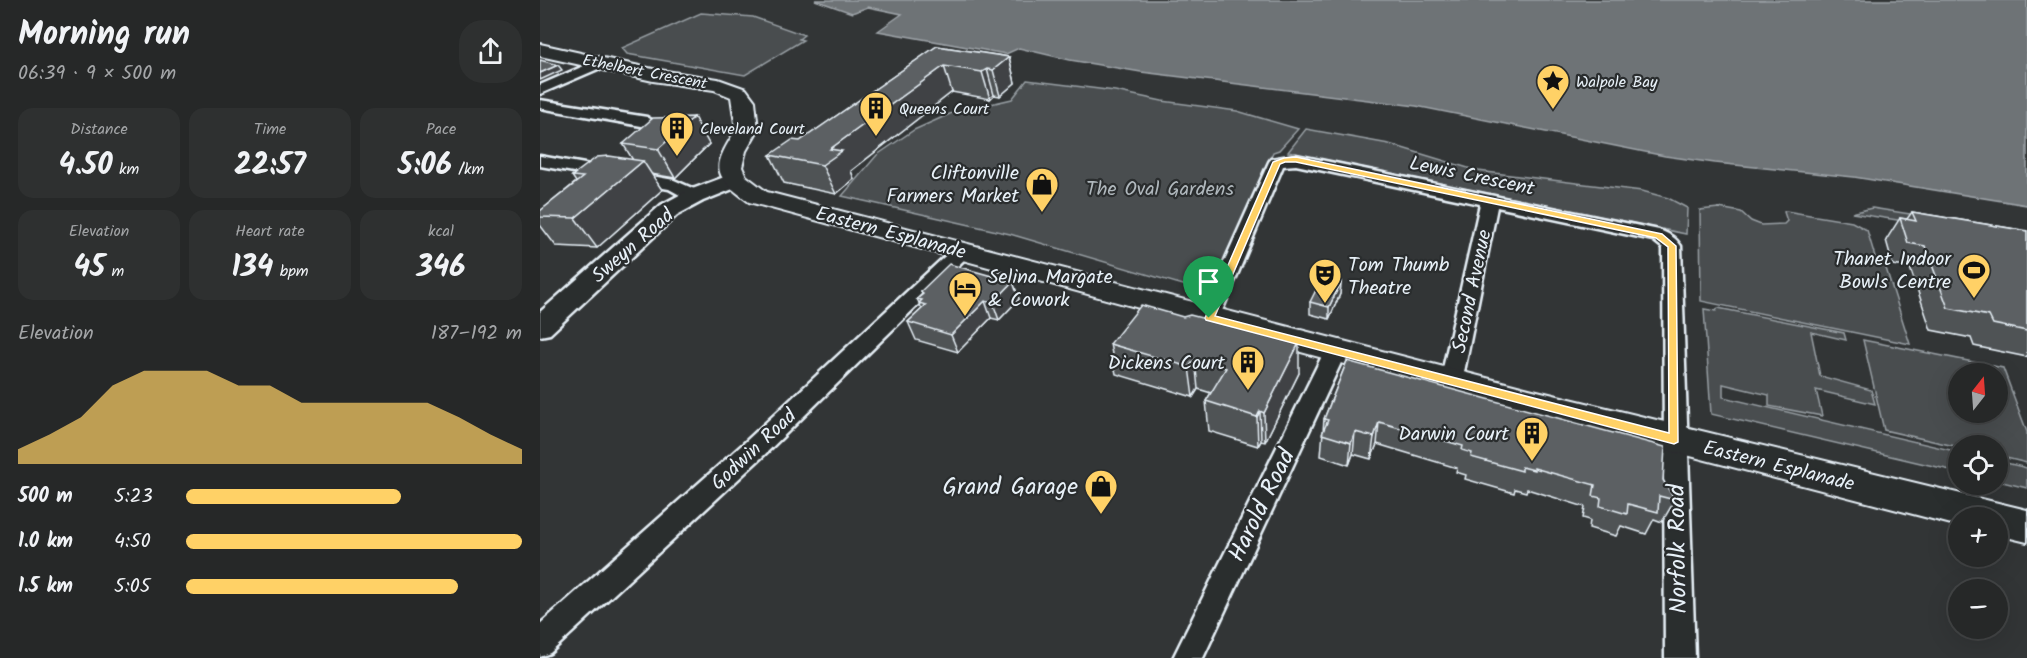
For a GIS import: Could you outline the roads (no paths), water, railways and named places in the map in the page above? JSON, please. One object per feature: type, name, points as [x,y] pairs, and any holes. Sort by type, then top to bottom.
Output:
[{"type":"main road","name":"Ethelbert Crescent","points":[[540,50],[653,75],[718,85],[739,93],[744,101],[747,130],[730,159],[730,167],[735,180]]},
{"type":"main road","name":"Eastern Esplanade","points":[[735,180],[758,197],[963,250],[1335,352],[1948,507]]},
{"type":"main road","points":[[2008,521],[2027,526]]},
{"type":"street","points":[[540,90],[600,63]]},
{"type":"street","points":[[540,104],[646,122]]},
{"type":"street","name":"Lewis Crescent","points":[[1209,318],[1277,162],[1296,160],[1659,236]]},
{"type":"street","points":[[540,173],[548,162],[674,185],[695,196]]},
{"type":"street","name":"Sweyn Road","points":[[540,327],[669,210],[695,196],[735,180]]},
{"type":"street","name":"Second Avenue","points":[[1451,381],[1490,200]]},
{"type":"street","name":"Norfolk Road","points":[[1659,236],[1672,246],[1680,658]]},
{"type":"street","name":"Godwin Road","points":[[540,643],[752,451],[963,250]]},
{"type":"street","name":"Harold Road","points":[[1188,658],[1335,352]]},
{"type":"place","name":"Walpole Bay","points":[[1553,110]]},
{"type":"place","name":"Queens Court","points":[[876,137]]},
{"type":"place","name":"Cleveland Court","points":[[677,157]]},
{"type":"place","name":"Cliftonville Farmers Market","points":[[1042,213]]},
{"type":"place","name":"Thanet Indoor Bowls Centre","points":[[1974,299]]},
{"type":"place","name":"Tom Thumb Theatre","points":[[1325,304]]},
{"type":"place","name":"Selina Margate & Cowork","points":[[965,317]]},
{"type":"place","name":"Dickens Court","points":[[1248,391]]},
{"type":"place","name":"Darwin Court","points":[[1532,462]]},
{"type":"place","name":"Grand Garage","points":[[1101,515]]},
{"type":"park label","name":"The Oval Gardens","points":[[1160,188]]}]
